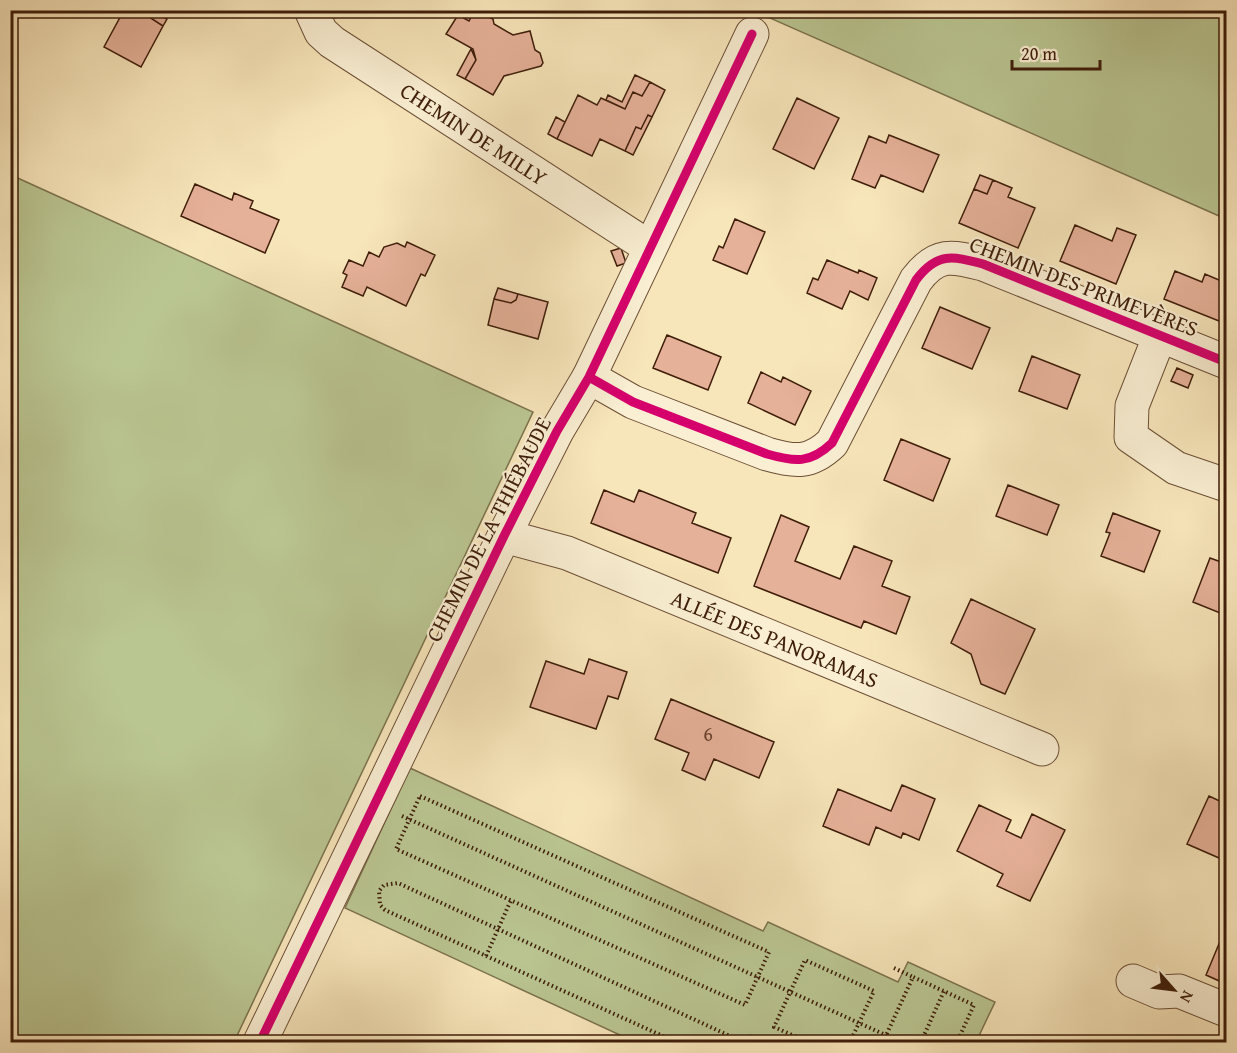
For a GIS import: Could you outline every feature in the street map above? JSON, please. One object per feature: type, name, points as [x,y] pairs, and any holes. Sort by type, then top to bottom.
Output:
[{"type":"street","name":"CHEMIN DE MILLY","points":[[311,10],[321,32],[332,42],[649,247]]},
{"type":"street","name":"CHEMIN DE LA THIÉBAUDE","points":[[260,1042],[504,536],[557,431],[589,377],[752,34]]},
{"type":"street","name":"CHEMIN DES PRIMEVÈRES","points":[[589,377],[633,402],[767,454],[786,460],[807,460],[823,452],[832,443],[916,280],[926,267],[938,260],[957,257],[983,264],[1227,363]]},
{"type":"street","name":"CHEMIN DES PRIMEVÈRES","points":[[1160,335],[1132,406],[1131,437],[1176,468],[1227,485]]},
{"type":"street","name":"ALLÉE DES PANORAMAS","points":[[504,536],[567,553],[1042,749]]},
{"type":"street","points":[[1133,981],[1159,992],[1179,991],[1227,1010]]},
{"type":"path","points":[[420,796],[769,952],[745,1005],[511,900],[396,849],[420,796]]},
{"type":"path","points":[[375,804],[901,1042]]},
{"type":"path","points":[[676,1042],[385,910],[380,905],[380,891],[384,885],[398,883],[743,1042]]},
{"type":"path","points":[[486,956],[511,900]]},
{"type":"path","points":[[808,1042],[774,1027],[805,960],[874,991],[850,1042]]},
{"type":"path","points":[[894,968],[974,1005],[957,1042]]},
{"type":"path","points":[[883,1042],[913,977]]},
{"type":"path","points":[[921,1042],[944,991]]},
{"type":"green space","points":[[754,11],[1226,11],[1226,219]]},
{"type":"green space","points":[[11,175],[533,412],[234,1042],[11,1042]]},
{"type":"green space","points":[[410,768],[763,931],[768,922],[898,982],[908,962],[995,1002],[976,1042],[766,1042],[750,1035],[747,1042],[635,1042],[345,908]]},
{"type":"building","points":[[124,10],[149,10],[146,15],[163,26],[141,67],[104,47]]},
{"type":"building","points":[[149,10],[167,19],[163,26],[146,15]]},
{"type":"building","points":[[460,10],[475,10],[469,21],[458,15]]},
{"type":"building","points":[[475,10],[493,19],[494,24],[513,35],[530,31],[535,50],[540,53],[543,63],[541,66],[504,76],[493,95],[465,79],[476,60],[473,49],[446,34],[458,15],[469,21]]},
{"type":"building","points":[[471,49],[476,60],[465,79],[457,75]]},
{"type":"building","points":[[635,75],[650,82],[642,96],[633,92],[625,109],[606,100],[608,95],[622,102]]},
{"type":"building","points":[[650,82],[665,90],[652,117],[648,115],[641,129],[636,127],[625,151],[600,139],[592,156],[557,139],[578,95],[597,105],[601,98],[625,109],[633,92],[642,96]]},
{"type":"building","points":[[797,98],[839,118],[814,169],[773,149]]},
{"type":"building","points":[[648,115],[652,117],[633,155],[625,151],[636,127],[641,129]]},
{"type":"building","points":[[556,117],[565,122],[557,139],[548,134]]},
{"type":"building","points":[[889,135],[939,155],[923,192],[881,175],[875,188],[852,179],[869,136],[886,143]]},
{"type":"building","points":[[980,175],[993,180],[987,194],[974,189]]},
{"type":"building","points":[[993,180],[1012,188],[1008,197],[1035,208],[1018,248],[959,223],[974,189],[987,194]]},
{"type":"building","points":[[195,184],[232,200],[234,193],[253,201],[250,208],[279,220],[265,253],[181,216]]},
{"type":"building","points":[[735,219],[765,232],[747,274],[713,260],[719,246],[723,248]]},
{"type":"building","points":[[1075,225],[1112,241],[1117,228],[1136,235],[1116,284],[1060,261]]},
{"type":"building","points":[[407,242],[435,255],[425,276],[421,274],[406,306],[367,287],[363,296],[342,287],[347,275],[343,273],[349,260],[363,266],[369,252],[379,257],[384,247],[397,243],[405,247]]},
{"type":"building","points":[[621,248],[626,263],[617,266],[611,251]]},
{"type":"building","points":[[827,260],[877,278],[868,300],[850,291],[842,309],[807,293],[813,278],[818,280]]},
{"type":"building","points":[[1175,271],[1202,282],[1205,274],[1226,283],[1224,323],[1164,299]]},
{"type":"building","points":[[498,288],[518,294],[516,300],[511,303],[494,299]]},
{"type":"building","points":[[518,294],[548,302],[538,339],[488,325],[494,299],[511,303],[516,300]]},
{"type":"building","points":[[940,307],[990,328],[972,369],[922,348]]},
{"type":"building","points":[[667,335],[721,357],[708,390],[653,368]]},
{"type":"building","points":[[1032,356],[1080,375],[1067,409],[1019,391]]},
{"type":"building","points":[[1177,368],[1193,375],[1188,388],[1171,381]]},
{"type":"building","points":[[761,372],[781,382],[783,377],[811,391],[795,425],[748,403]]},
{"type":"building","points":[[901,439],[950,459],[933,501],[884,480]]},
{"type":"building","points":[[1008,485],[1059,505],[1047,535],[996,516]]},
{"type":"building","points":[[604,490],[634,502],[639,490],[696,513],[692,523],[731,538],[718,573],[591,523]]},
{"type":"building","points":[[1113,513],[1160,531],[1144,572],[1101,556],[1110,533],[1106,532]]},
{"type":"building","points":[[781,515],[809,527],[795,561],[840,579],[854,546],[892,561],[882,586],[910,597],[896,634],[864,621],[861,628],[754,586]]},
{"type":"building","points":[[1210,558],[1224,563],[1226,560],[1225,615],[1193,602]]},
{"type":"building","points":[[971,599],[1035,629],[1005,694],[981,684],[971,654],[951,643]]},
{"type":"building","points":[[589,659],[627,672],[618,699],[608,696],[596,729],[530,707],[546,661],[584,674]]},
{"type":"building","points":[[671,699],[774,742],[759,778],[714,759],[705,780],[682,770],[689,753],[655,739]]},
{"type":"building","points":[[902,785],[935,799],[919,840],[903,833],[901,838],[876,827],[869,845],[823,826],[838,789],[891,811]]},
{"type":"building","points":[[1209,796],[1226,804],[1226,861],[1187,844]]},
{"type":"building","points":[[979,805],[1011,820],[1006,831],[1021,838],[1032,814],[1065,830],[1030,901],[997,886],[1003,874],[957,851]]},
{"type":"building","points":[[1226,927],[1226,984],[1206,975]]},
{"type":"cycle path","points":[[260,1042],[504,536],[557,431],[589,377],[752,34]]},
{"type":"cycle path","points":[[589,377],[633,402],[767,454],[794,460],[809,458],[832,443],[916,280],[931,265],[946,258],[983,264],[1226,362]]}]
